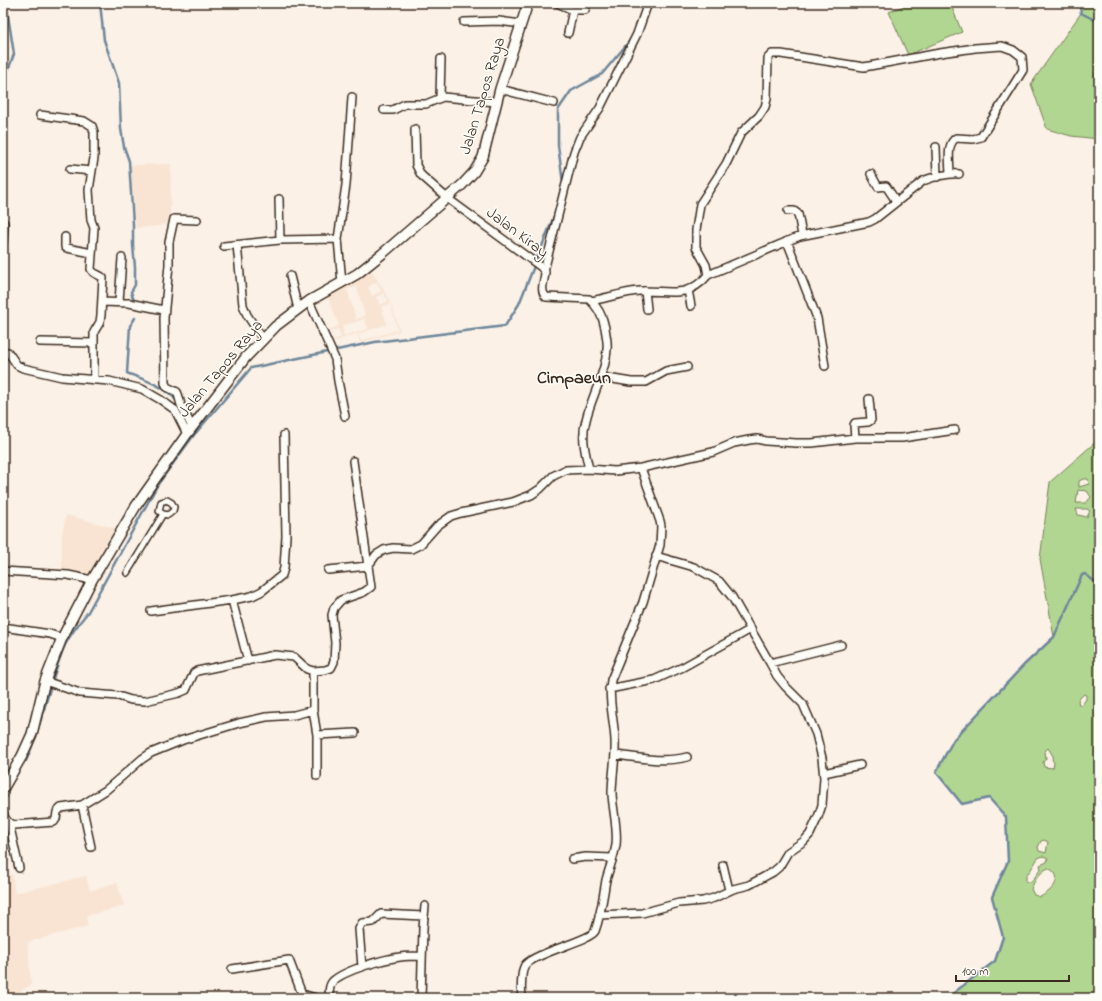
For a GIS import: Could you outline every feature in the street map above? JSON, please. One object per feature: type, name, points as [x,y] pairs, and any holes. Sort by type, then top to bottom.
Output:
[{"type":"main road","name":"Jalan Tapos Raya","points":[[3,789],[22,756],[32,734],[62,638],[92,580],[136,506],[190,430],[246,357],[276,326],[309,301],[356,274],[382,254],[447,198],[470,176],[483,157],[496,102],[528,3]]},
{"type":"street","points":[[557,3],[573,10],[585,10],[586,3]]},
{"type":"street","points":[[542,269],[574,152],[580,137],[600,108],[637,34],[648,3]]},
{"type":"street","points":[[568,33],[573,10]]},
{"type":"street","points":[[464,22],[499,21],[521,24]]},
{"type":"street","points":[[708,275],[706,265],[696,246],[696,230],[700,204],[726,164],[742,133],[759,116],[765,107],[767,99],[768,58],[772,54],[782,54],[864,67],[975,48],[1002,46],[1013,50],[1022,57],[1022,70],[981,136],[973,139],[956,138],[952,142],[949,150],[950,174]]},
{"type":"street","points":[[440,98],[441,59]]},
{"type":"street","points":[[500,89],[554,103]]},
{"type":"street","points":[[342,283],[338,239],[346,184],[352,97]]},
{"type":"street","points":[[384,110],[395,110],[405,104],[426,104],[440,98],[447,97],[496,102]]},
{"type":"street","points":[[40,115],[84,121],[92,126],[94,132],[89,200],[91,220],[94,228],[92,272],[103,278],[103,302],[100,322],[94,332],[94,380]]},
{"type":"street","name":"Jalan Kiray","points":[[415,129],[416,168],[421,175],[447,198],[542,269],[545,275],[542,290],[546,297],[584,298],[591,301]]},
{"type":"street","points":[[936,147],[937,177]]},
{"type":"street","points":[[70,169],[92,171]]},
{"type":"street","points":[[871,174],[878,187],[880,188],[886,186],[896,201]]},
{"type":"street","points":[[589,469],[585,452],[584,432],[586,420],[607,354],[607,338],[604,322],[591,301],[634,292],[645,291],[677,293],[688,290],[698,285],[708,275],[802,235],[869,222],[875,219],[923,181],[950,174],[959,174]]},
{"type":"street","points":[[279,199],[280,240]]},
{"type":"street","points":[[788,211],[794,211],[798,214],[802,235]]},
{"type":"street","points":[[190,430],[177,392],[167,387],[165,384],[164,310],[169,265],[169,242],[174,219],[197,220]]},
{"type":"street","points":[[3,241],[4,223]]},
{"type":"street","points":[[65,237],[65,247],[92,253]]},
{"type":"street","points":[[224,246],[280,240],[338,239]]},
{"type":"street","points":[[787,241],[817,318],[825,366]]},
{"type":"street","points":[[237,245],[243,305],[247,316],[263,339]]},
{"type":"street","points":[[119,302],[122,258]]},
{"type":"street","points":[[290,276],[298,309]]},
{"type":"street","points":[[688,290],[691,306]]},
{"type":"street","points":[[645,291],[647,309]]},
{"type":"street","points":[[309,301],[335,359],[345,416]]},
{"type":"street","points":[[103,302],[119,302],[164,310]]},
{"type":"street","points":[[40,342],[94,343]]},
{"type":"street","points":[[8,352],[17,365],[22,368],[62,378],[109,381],[142,389],[175,410],[190,430]]},
{"type":"street","points":[[600,377],[631,382],[646,382],[666,371],[687,367]]},
{"type":"street","points":[[855,438],[855,423],[868,422],[871,420],[869,399]]},
{"type":"street","points":[[328,570],[368,566],[376,555],[384,550],[393,548],[411,548],[421,544],[437,526],[451,516],[512,502],[531,495],[540,489],[553,476],[565,470],[589,469],[614,471],[642,468],[712,452],[743,440],[757,439],[796,443],[855,438],[902,438],[955,430]]},
{"type":"street","points":[[151,611],[252,596],[262,591],[280,578],[284,572],[286,536],[284,435]]},
{"type":"street","points":[[47,682],[80,693],[118,696],[131,700],[145,701],[186,690],[197,670],[275,655],[294,657],[306,669],[313,671],[331,668],[334,662],[335,642],[332,615],[334,608],[341,600],[364,592],[371,587],[353,461]]},
{"type":"street","points":[[522,998],[523,971],[525,965],[534,959],[570,943],[588,937],[594,933],[616,846],[612,793],[616,755],[615,730],[609,690],[611,680],[643,602],[661,535],[660,521],[642,468]]},
{"type":"street","points":[[127,573],[163,514]]},
{"type":"street","points":[[599,915],[642,913],[669,905],[714,898],[729,890],[749,885],[773,872],[779,867],[788,852],[808,838],[813,830],[822,805],[824,773],[816,734],[808,712],[803,704],[777,676],[732,597],[719,581],[694,566],[656,556]]},
{"type":"street","points":[[3,571],[68,575],[92,580]]},
{"type":"street","points":[[232,600],[248,661]]},
{"type":"street","points":[[3,627],[50,634],[62,638]]},
{"type":"street","points":[[609,690],[654,680],[683,667],[751,629]]},
{"type":"street","points":[[770,663],[841,645]]},
{"type":"street","points":[[313,671],[313,710],[317,735],[316,776]]},
{"type":"street","points":[[9,823],[14,825],[54,822],[57,812],[61,808],[82,805],[106,790],[151,753],[183,740],[239,723],[294,715],[313,710]]},
{"type":"street","points":[[317,735],[355,733]]},
{"type":"street","points":[[616,755],[663,760],[677,760],[687,757]]},
{"type":"street","points":[[824,773],[860,765]]},
{"type":"street","points":[[82,805],[91,847]]},
{"type":"street","points":[[3,814],[9,823],[19,868]]},
{"type":"street","points":[[572,859],[586,857],[612,858]]},
{"type":"street","points":[[722,865],[729,890]]},
{"type":"street","points":[[421,998],[425,906]]},
{"type":"street","points":[[362,967],[359,929],[362,923],[373,922],[378,916],[385,914],[424,916]]},
{"type":"street","points":[[328,998],[330,995],[329,986],[332,981],[362,967],[401,957],[422,956]]},
{"type":"street","points":[[232,969],[289,960],[302,994],[316,998]]},
{"type":"shaded area","points":[[171,164],[170,223],[158,226],[136,228],[130,165]]},
{"type":"shaded area","points":[[371,270],[385,292],[393,310],[400,331],[360,343],[357,333],[334,342],[330,330],[339,325],[327,296],[359,279]],"holes":[[[377,282],[381,291],[372,296],[368,287]],[[357,287],[365,316],[356,319],[347,289]],[[384,293],[388,301],[380,305],[376,297]],[[390,304],[398,330],[361,341],[358,334],[387,324],[381,307]],[[365,319],[368,329],[344,336],[342,326]],[[338,329],[341,337],[334,340],[331,331]]]},
{"type":"shaded area","points":[[66,515],[115,528],[88,576],[62,572],[62,534]]},
{"type":"shaded area","points":[[12,874],[15,893],[86,876],[90,891],[117,882],[124,906],[86,916],[88,926],[28,942],[31,985],[9,998],[3,998],[3,878]]},
{"type":"green space","points":[[910,3],[950,3],[962,32],[908,55],[889,12]]},
{"type":"green space","points":[[1079,3],[1099,3],[1099,69],[1095,73],[1094,77],[1098,82],[1094,89],[1096,92],[1099,90],[1099,139],[1071,136],[1047,129],[1031,84],[1081,13]]},
{"type":"green space","points":[[1099,439],[1099,998],[947,998],[995,961],[1003,937],[992,897],[1008,861],[1006,817],[989,798],[962,804],[936,772],[954,739],[1024,665],[1054,637],[1040,559],[1050,482]],"holes":[[[1088,479],[1089,484],[1079,487],[1079,481]],[[1078,490],[1087,491],[1091,497],[1086,503],[1076,503]],[[1076,509],[1087,509],[1090,511],[1087,517],[1078,515]],[[1084,694],[1086,695],[1086,699],[1082,705],[1079,705],[1078,700]],[[1048,748],[1053,756],[1053,768],[1044,767],[1043,762],[1046,759],[1045,751]],[[1044,840],[1048,842],[1046,853],[1039,851],[1038,847],[1041,841]],[[1043,856],[1048,858],[1047,862],[1040,865],[1041,869],[1031,882],[1026,882],[1026,875],[1038,858]],[[1048,868],[1056,875],[1057,880],[1053,888],[1040,897],[1034,895],[1031,889],[1042,872]]]},
{"type":"waterway","points":[[3,84],[14,54],[6,3]]},
{"type":"waterway","points":[[100,3],[104,40],[119,83],[121,129],[124,147],[129,161],[135,267],[135,285],[131,292],[134,301]]},
{"type":"waterway","points":[[1079,3],[1081,13],[1099,22]]},
{"type":"waterway","points":[[563,183],[558,145],[558,110],[571,91],[602,74],[632,38]]},
{"type":"waterway","points":[[26,761],[37,732],[59,659],[67,641],[88,612],[158,484],[194,435],[251,368],[375,342],[505,326],[519,304],[556,211]]},
{"type":"waterway","points":[[135,318],[130,326],[127,373],[162,388],[177,402]]},
{"type":"waterway","points":[[947,998],[995,961],[1003,937],[992,897],[1008,861],[1006,817],[989,798],[962,804],[936,772],[954,739],[1024,665],[1054,637],[1082,575],[1085,574],[1099,585]]},
{"type":"waterway","points":[[3,800],[7,796]]},
{"type":"district","name":"Cimpaeun","points":[[574,379]]}]
